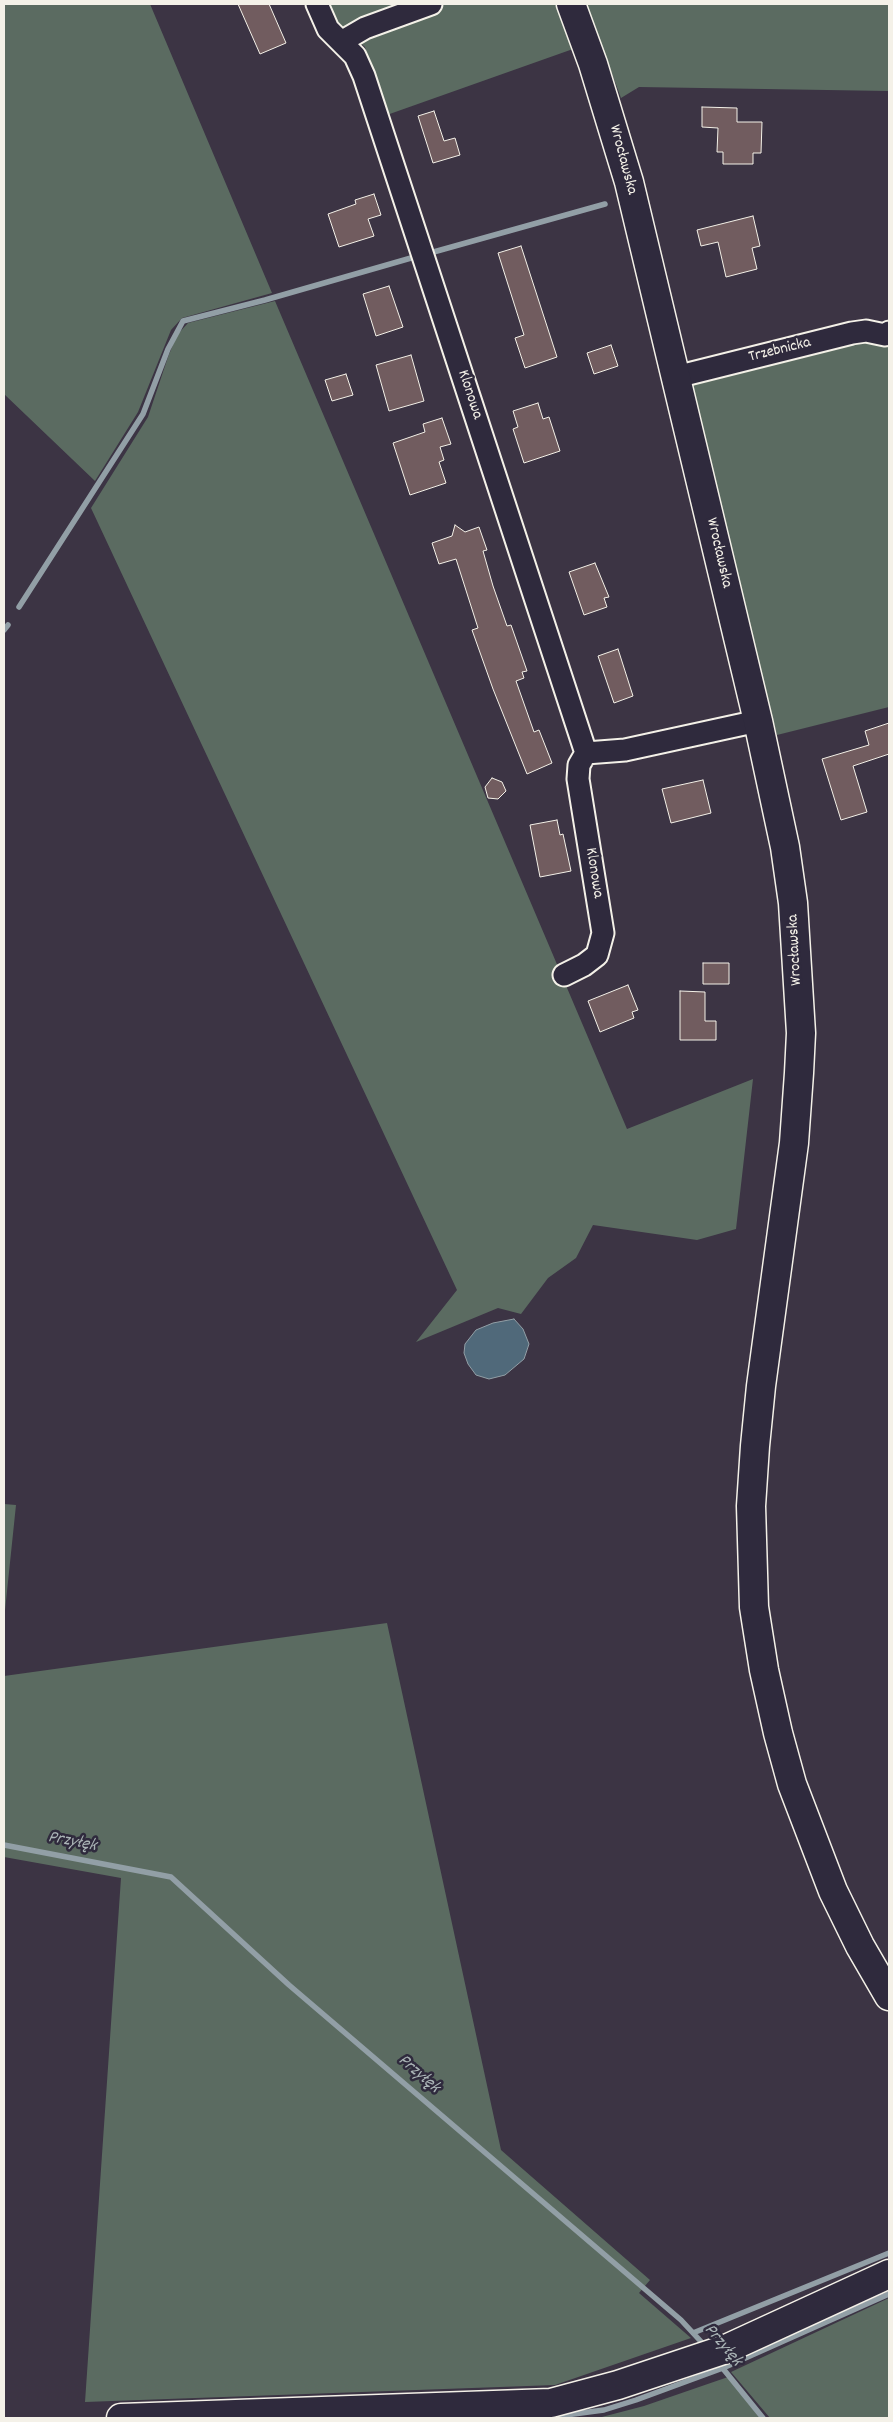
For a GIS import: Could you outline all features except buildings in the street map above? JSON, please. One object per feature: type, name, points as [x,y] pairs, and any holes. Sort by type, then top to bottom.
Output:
[{"type":"street","name":"Klonowa","points":[[317,4],[328,29],[355,56],[367,86],[586,753],[579,765],[578,779],[602,933],[597,955],[564,975]]},
{"type":"street","points":[[341,42],[365,28],[431,4]]},
{"type":"street","name":"Wrocławska","points":[[571,4],[593,64],[620,149],[758,721],[785,846],[793,903],[801,1033],[797,1114],[755,1446],[751,1506],[754,1607],[764,1670],[792,1784],[833,1891],[860,1946],[889,1996]]},
{"type":"street","name":"Trzebnicka","points":[[676,377],[852,333],[866,331],[888,335]]},
{"type":"street","points":[[586,753],[625,750],[758,721]]},
{"type":"street","points":[[121,2418],[550,2403],[618,2385],[726,2349],[889,2274]]},
{"type":"green space","points":[[4,4],[150,4],[272,293],[182,318],[171,330],[138,412],[95,481],[4,394]]},
{"type":"green space","points":[[327,4],[556,4],[573,49],[384,116],[365,47],[338,23]]},
{"type":"green space","points":[[586,4],[889,4],[889,91],[639,87],[621,98]]},
{"type":"green space","points":[[275,301],[627,1129],[753,1079],[736,1229],[697,1240],[593,1225],[576,1258],[548,1278],[521,1314],[498,1308],[416,1342],[457,1290],[91,508],[148,417],[177,335],[188,323]]},
{"type":"green space","points":[[874,336],[889,344],[889,707],[777,735],[688,391],[695,379]]},
{"type":"green space","points":[[4,1504],[16,1505],[4,1620]]},
{"type":"green space","points":[[387,1623],[501,2150],[650,2280],[639,2293],[691,2338],[555,2385],[85,2402],[121,1878],[4,1857],[4,1676]]},
{"type":"green space","points":[[889,2298],[889,2418],[770,2418],[731,2372]]},
{"type":"green space","points":[[728,2377],[760,2418],[598,2418],[644,2406]]},
{"type":"water","points":[[514,1319],[523,1329],[529,1344],[524,1359],[505,1375],[489,1379],[476,1375],[468,1364],[464,1353],[465,1344],[476,1330],[493,1323]]},
{"type":"waterway","points":[[430,253],[605,204]]},
{"type":"waterway","points":[[19,607],[143,414],[168,349],[183,321],[265,300],[418,256]]},
{"type":"waterway","points":[[4,630],[8,625]]},
{"type":"waterway","name":"Przyłęk","points":[[4,1845],[171,1877],[289,1985],[681,2320],[706,2347]]},
{"type":"waterway","points":[[693,2333],[889,2253]]},
{"type":"waterway","name":"Przyłęk","points":[[543,2418],[604,2410],[636,2400],[723,2368],[889,2294]]},
{"type":"waterway","name":"Przyłęk","points":[[716,2360],[763,2418]]}]
